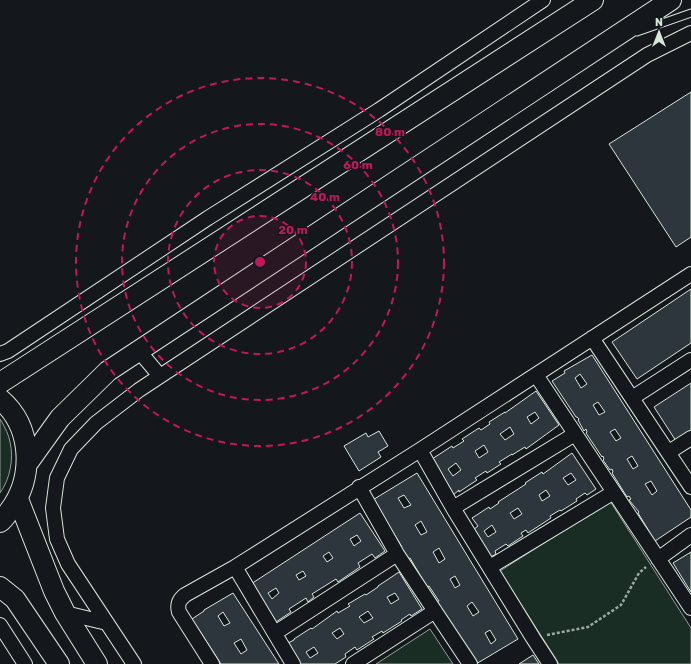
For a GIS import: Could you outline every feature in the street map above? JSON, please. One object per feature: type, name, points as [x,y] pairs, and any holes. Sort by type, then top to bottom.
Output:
[{"type":"street","points":[[0,354],[8,351],[208,218],[385,105],[543,0]]},
{"type":"street","points":[[0,383],[593,0]]},
{"type":"street","points":[[27,464],[60,418],[108,371],[671,0]]},
{"type":"street","points":[[134,664],[68,564],[57,539],[53,508],[56,478],[71,449],[96,423],[139,390],[647,55],[691,33]]},
{"type":"street","points":[[212,664],[179,612],[179,600],[185,595],[235,567],[359,487],[420,450],[691,274]]},
{"type":"street","points":[[592,338],[691,487]]},
{"type":"street","points":[[139,351],[160,376]]},
{"type":"street","points":[[632,398],[691,360]]},
{"type":"street","points":[[536,375],[691,608]]},
{"type":"street","points":[[0,399],[6,404],[18,422],[25,443],[27,464],[24,482],[18,499],[0,522]]},
{"type":"street","points":[[454,508],[575,434]]},
{"type":"street","points":[[669,452],[691,438]]},
{"type":"street","points":[[420,450],[550,664]]},
{"type":"street","points":[[359,487],[398,554],[470,664]]},
{"type":"street","points":[[490,567],[614,492]]},
{"type":"street","points":[[18,499],[54,591],[65,613],[97,664]]},
{"type":"street","points":[[658,559],[691,535]]},
{"type":"street","points":[[275,633],[398,554]]},
{"type":"street","points":[[235,567],[293,664]]},
{"type":"street","points":[[0,587],[15,598],[59,664]]},
{"type":"street","points":[[353,664],[435,611]]},
{"type":"street","points":[[65,613],[107,623]]},
{"type":"street","points":[[0,625],[25,664]]},
{"type":"lane","points":[[604,44],[691,13]]},
{"type":"path","points":[[533,638],[588,627],[621,605],[639,573],[658,559]]},
{"type":"green space","points":[[0,419],[9,437],[12,455],[9,475],[0,493]]},
{"type":"green space","points":[[610,501],[691,628],[691,664],[559,664],[500,571]]},
{"type":"green space","points":[[430,629],[453,664],[376,664]]},
{"type":"building","points":[[691,92],[691,237],[676,247],[609,144]]},
{"type":"building","points":[[691,289],[691,343],[637,379],[612,342]]},
{"type":"building","points":[[592,355],[691,510],[691,517],[655,541],[638,513],[639,512],[629,500],[631,499],[629,496],[627,497],[612,473],[612,469],[610,470],[603,460],[603,456],[602,457],[586,433],[586,429],[584,431],[578,420],[579,419],[576,417],[552,381],[565,373],[564,371]],"holes":[[[580,374],[587,384],[581,388],[575,378]],[[598,402],[605,412],[599,415],[593,405]],[[615,429],[621,438],[616,441],[610,432]],[[632,456],[638,466],[633,469],[627,459]],[[651,481],[657,491],[652,495],[645,484]]]},
{"type":"building","points":[[691,383],[691,431],[676,441],[654,407]]},
{"type":"building","points":[[536,391],[559,425],[526,449],[525,447],[499,462],[501,464],[487,473],[486,471],[475,478],[477,480],[459,492],[459,490],[452,496],[429,461],[452,446],[453,448],[464,441],[462,439],[479,428],[481,430],[490,424],[489,422],[505,413]]},
{"type":"building","points":[[535,412],[539,418],[531,424],[527,417]]},
{"type":"building","points":[[510,427],[514,434],[505,440],[500,434]]},
{"type":"building","points":[[379,431],[388,446],[378,452],[381,457],[359,471],[344,446],[366,433],[368,437]]},
{"type":"building","points":[[484,445],[488,452],[479,458],[475,451]]},
{"type":"building","points":[[572,453],[596,489],[587,495],[585,493],[576,499],[577,501],[550,516],[551,518],[528,533],[526,530],[521,533],[523,536],[508,546],[506,544],[495,551],[496,554],[491,557],[473,530],[478,526],[472,518],[489,507],[490,509],[542,472],[543,474]],"holes":[[[571,473],[576,480],[568,485],[563,478]],[[546,490],[550,496],[542,501],[539,495]],[[518,508],[522,514],[514,519],[510,513]],[[492,525],[496,532],[488,537],[484,531]]]},
{"type":"building","points":[[456,463],[461,470],[453,476],[448,469]]},
{"type":"building","points":[[417,473],[518,639],[476,664],[446,615],[443,617],[435,603],[439,601],[429,586],[427,587],[410,558],[407,559],[400,548],[402,547],[391,529],[389,530],[371,501]],"holes":[[[404,495],[411,505],[404,508],[398,498]],[[421,521],[427,532],[421,535],[415,525]],[[439,548],[445,559],[439,563],[433,552]],[[455,576],[460,585],[455,588],[450,579]],[[472,602],[479,612],[473,616],[467,606]],[[490,630],[496,640],[491,644],[485,633]]]},
{"type":"building","points":[[360,513],[385,551],[375,558],[372,554],[358,563],[360,567],[338,582],[336,579],[312,594],[314,597],[308,602],[306,598],[289,609],[291,612],[276,622],[251,584]],"holes":[[[357,535],[361,541],[354,546],[350,539]],[[329,552],[333,558],[327,562],[323,556]],[[303,571],[306,576],[299,580],[296,575]],[[276,588],[279,593],[272,599],[268,593]]]},
{"type":"building","points":[[691,552],[691,592],[673,563]]},
{"type":"building","points":[[399,572],[422,609],[411,616],[410,614],[383,633],[382,631],[372,637],[374,639],[357,650],[355,647],[345,654],[346,657],[335,664],[296,664],[284,645],[311,628],[312,629],[337,611],[338,613],[350,606],[348,604],[365,594],[366,595]],"holes":[[[395,593],[399,599],[391,604],[387,597]],[[368,611],[373,618],[364,623],[359,617]],[[340,628],[344,634],[337,639],[332,633]],[[314,647],[318,653],[310,658],[306,652]]]},
{"type":"building","points":[[233,593],[279,664],[221,664],[192,619]],"holes":[[[223,612],[230,623],[224,626],[218,616]],[[241,639],[247,650],[241,654],[234,643]]]},
{"type":"building","points":[[533,655],[539,664],[519,664]]}]
